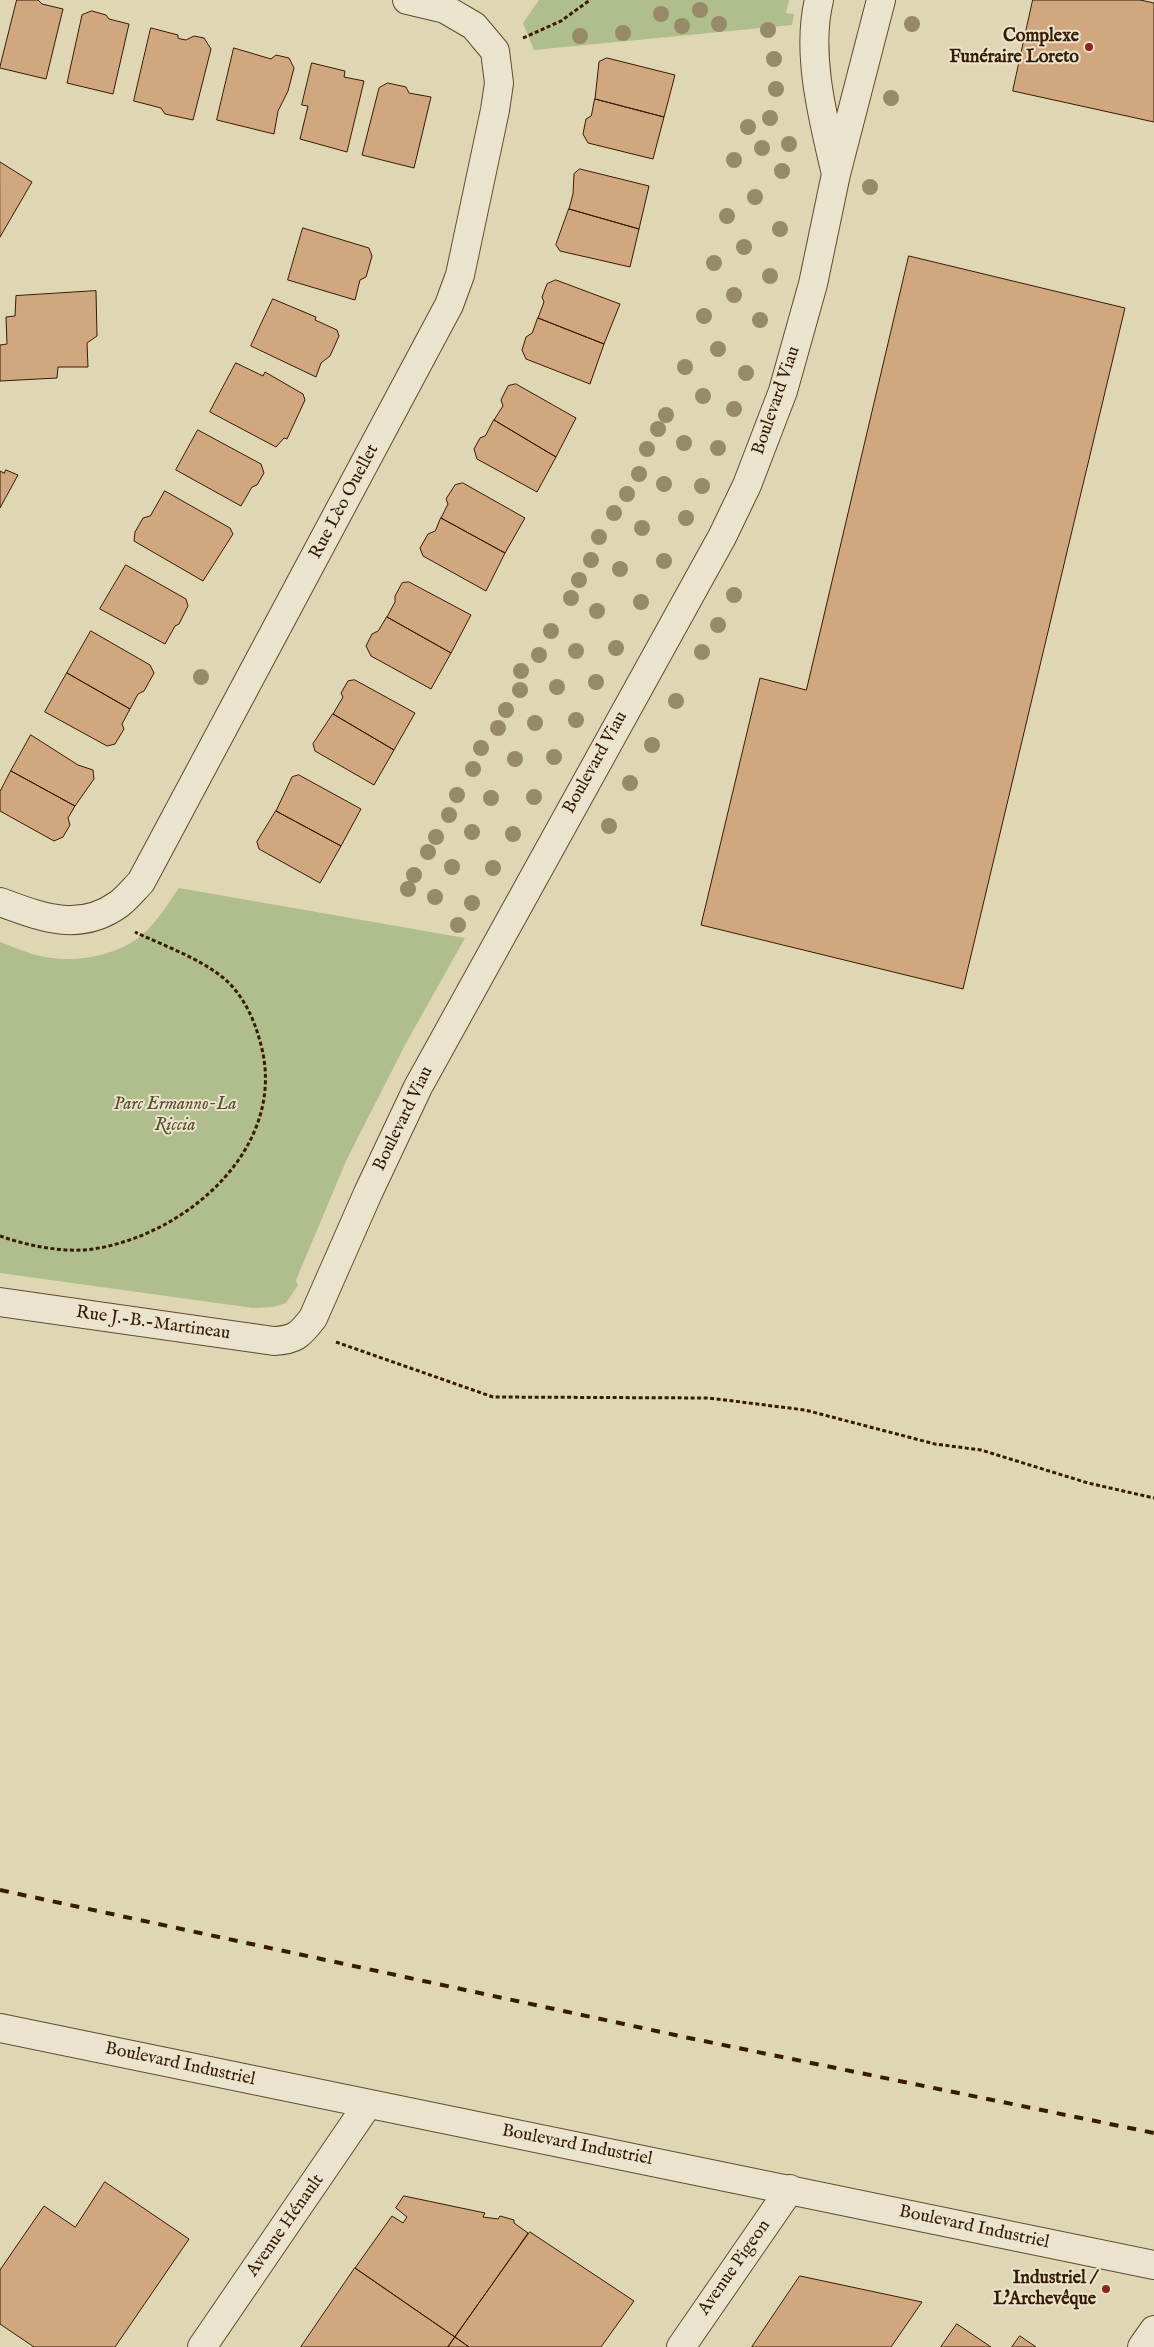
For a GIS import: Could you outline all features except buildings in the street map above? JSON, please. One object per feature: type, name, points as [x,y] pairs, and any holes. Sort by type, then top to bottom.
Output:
[{"type":"street","points":[[407,0],[445,9],[474,26],[495,52]]},
{"type":"street","name":"Boulevard Viau","points":[[820,0],[814,22],[816,64],[823,119],[836,174]]},
{"type":"street","name":"Boulevard Viau","points":[[303,1331],[323,1300],[368,1193],[418,1088],[722,537],[747,485],[783,391],[812,284],[836,174],[881,0]]},
{"type":"street","name":"Rue Lèo Ouellet","points":[[0,902],[35,915],[62,921],[100,916],[120,903],[141,882],[449,305],[460,275],[495,110],[499,83],[495,52]]},
{"type":"street","name":"Rue J.-B.-Martineau","points":[[0,1302],[274,1341],[290,1340],[303,1331]]},
{"type":"street","name":"Boulevard Industriel","points":[[0,2028],[1154,2265]]},
{"type":"street","name":"Avenue Hénault","points":[[202,2347],[368,2104]]},
{"type":"street","name":"Avenue Pigeon","points":[[681,2347],[790,2189]]},
{"type":"street","points":[[1142,2347],[1154,2330]]},
{"type":"path","points":[[495,52],[561,20],[590,0]]},
{"type":"path","points":[[0,1236],[14,1242],[39,1246],[92,1249],[114,1245],[161,1228],[200,1202],[234,1166],[247,1148],[263,1104],[266,1062],[258,1032],[243,1000],[211,968],[100,916]]},
{"type":"path","points":[[303,1331],[493,1397],[709,1398],[805,1410],[935,1444],[981,1450],[1088,1483],[1154,1498]]},
{"type":"green space","points":[[539,0],[789,0],[786,13],[794,14],[792,25],[534,50],[523,23]]},
{"type":"green space","name":"Parc Ermanno-La Riccia","points":[[179,888],[465,938],[405,1045],[347,1159],[296,1280],[298,1285],[286,1303],[273,1307],[253,1308],[0,1273],[0,942],[32,954],[52,958],[85,958],[107,953],[128,945],[149,929]]},
{"type":"railway","points":[[0,1890],[689,2038],[1154,2133]]},
{"type":"place","name":"Complexe Funéraire Loreto","points":[[1089,47]]},
{"type":"place","name":"Industriel / L'Archevêque","points":[[1106,2289]]}]
